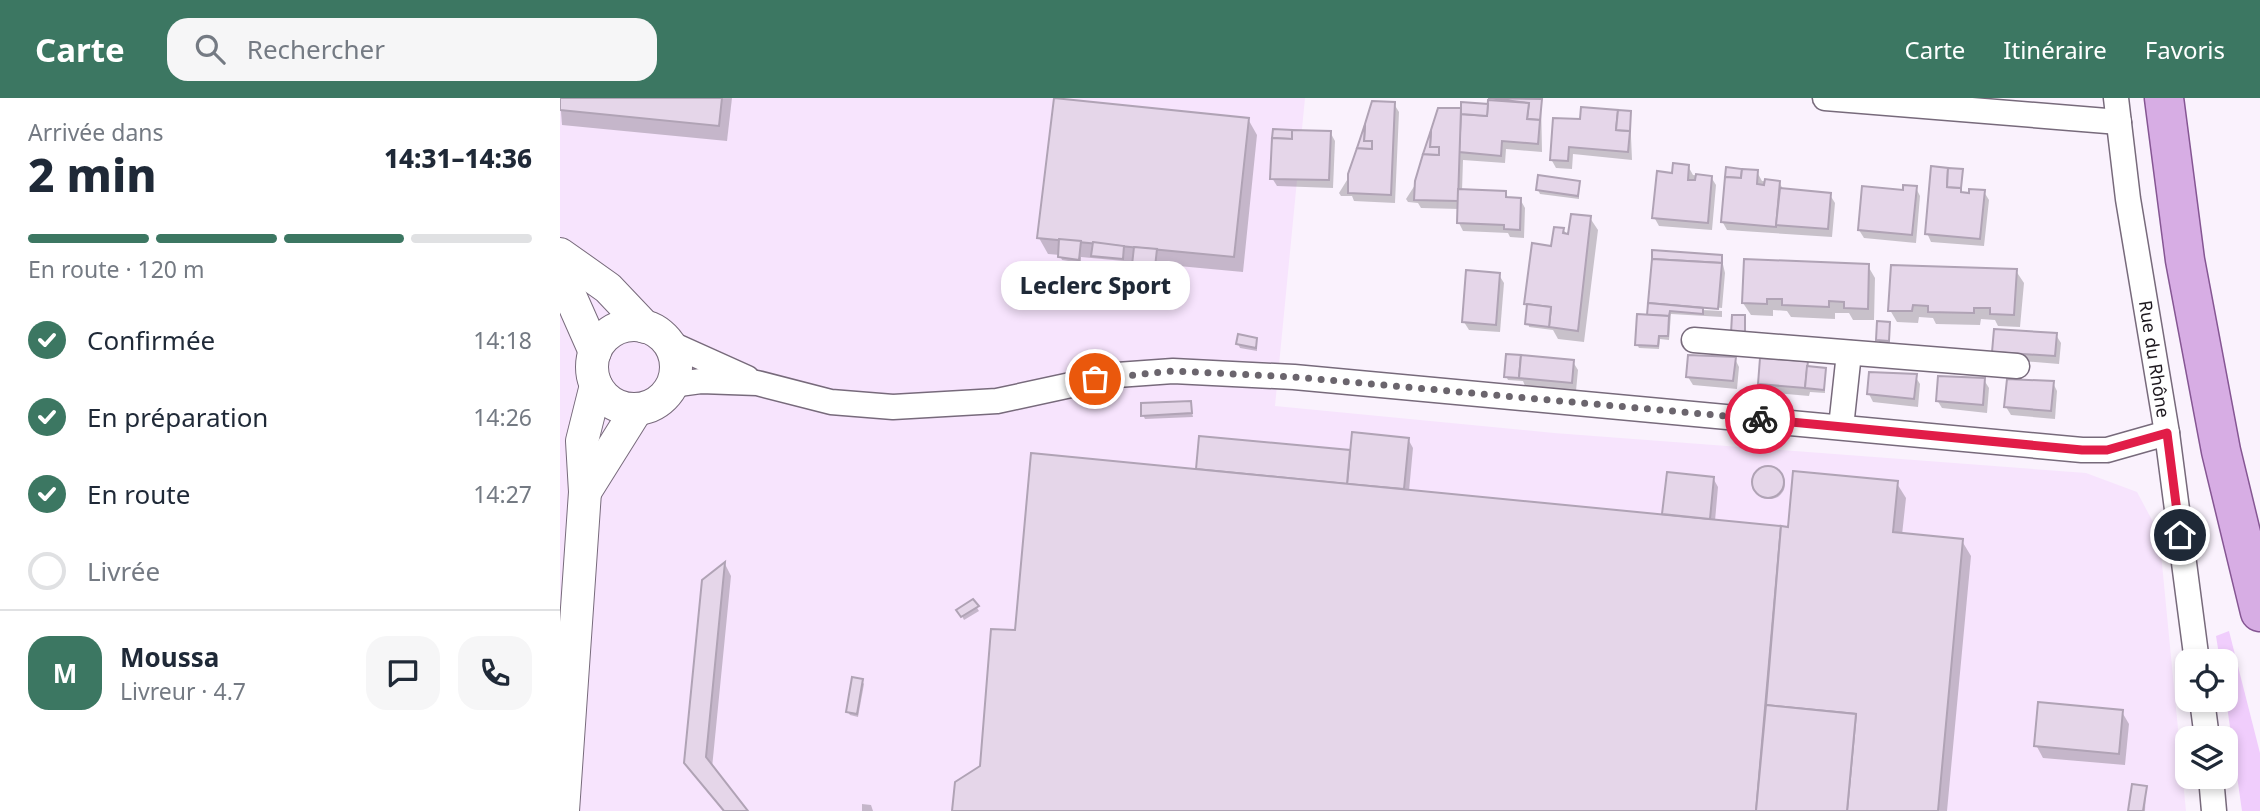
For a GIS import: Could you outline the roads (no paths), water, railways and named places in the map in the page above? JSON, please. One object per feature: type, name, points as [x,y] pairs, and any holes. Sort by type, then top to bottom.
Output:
[{"type":"main road","points":[[2164,98],[2185,260],[2221,451],[2260,612]]},
{"type":"street","points":[[1825,98],[2118,110]]},
{"type":"street","name":"Rue du Rhône","points":[[2118,110],[2128,199],[2167,433],[2195,649]]},
{"type":"street","points":[[560,254],[608,288],[656,335],[675,363],[672,385],[655,404],[637,409],[620,407],[606,398],[596,385]]},
{"type":"street","points":[[560,273],[595,352]]},
{"type":"street","points":[[563,811],[585,492],[582,440],[596,385],[592,363],[603,339],[615,330],[630,326],[656,335],[757,383],[831,402],[893,407],[997,401],[1117,375],[1173,371],[1294,377],[2082,450],[2107,450],[2167,433]]},
{"type":"street","points":[[1694,340],[2017,366]]},
{"type":"street","points":[[1841,427],[1849,354]]},
{"type":"street","points":[[672,385],[701,381],[757,383]]},
{"type":"street","points":[[585,492],[637,409]]},
{"type":"street","points":[[2212,789],[2214,811]]},
{"type":"place","name":"Leclerc Sport","points":[[1095,379]]}]
